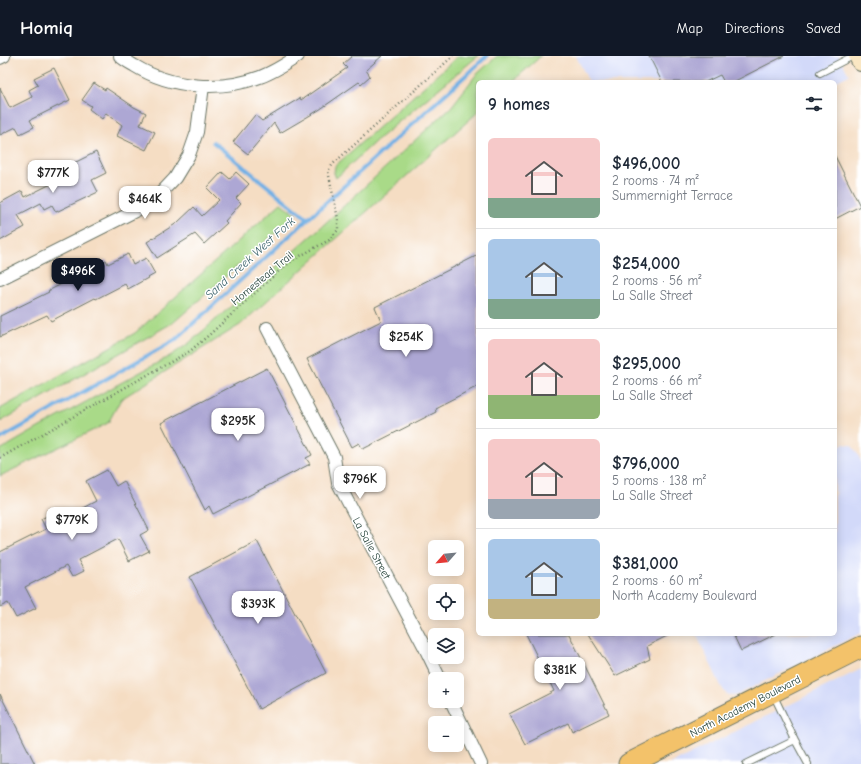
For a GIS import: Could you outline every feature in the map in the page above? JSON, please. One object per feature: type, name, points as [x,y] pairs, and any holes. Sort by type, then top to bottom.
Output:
[{"type":"highway","name":"North Academy Boulevard","points":[[629,764],[861,647]]},
{"type":"main road","points":[[858,56],[861,62]]},
{"type":"street","points":[[0,58],[4,56]]},
{"type":"street","points":[[120,56],[146,73],[171,82],[203,86],[234,84],[260,77],[282,67],[298,56]]},
{"type":"street","points":[[0,279],[141,208],[158,196],[175,178],[189,155],[197,132],[203,86]]},
{"type":"street","name":"La Salle Street","points":[[268,328],[334,457],[338,483],[437,672]]},
{"type":"street","points":[[454,708],[482,764]]},
{"type":"lane","points":[[820,73],[853,56]]},
{"type":"lane","points":[[772,692],[808,764]]},
{"type":"lane","points":[[746,764],[755,762],[795,740]]},
{"type":"path","name":"Homestead Trail","points":[[0,458],[190,351],[279,271],[293,260],[329,240],[338,230],[338,219],[328,171],[333,164],[454,56]]},
{"type":"shaded area","points":[[576,56],[839,56],[849,75],[837,81],[588,80]]},
{"type":"shaded area","points":[[844,444],[851,445],[861,461],[861,633],[735,696],[727,695],[722,688],[697,636],[837,636],[837,448]]},
{"type":"shaded area","points":[[861,669],[861,764],[670,764],[694,752]]},
{"type":"green space","points":[[458,56],[478,56],[377,140],[336,178],[334,173],[335,166]]},
{"type":"green space","points":[[497,56],[541,56],[514,80],[476,80],[476,114],[240,325],[121,399],[108,423],[0,476],[0,450],[170,356],[188,344],[320,228],[451,107],[476,75]]},
{"type":"green space","points":[[281,203],[296,215],[174,322],[0,422],[0,409],[135,333]]},
{"type":"building","points":[[352,56],[382,56],[366,70],[370,76],[361,84],[359,82],[319,110],[280,133],[274,123],[248,154],[233,142],[255,115],[262,121],[300,98],[301,100],[347,68],[343,64]]},
{"type":"building","points":[[649,56],[784,56],[737,80],[723,80],[720,75],[709,80],[661,80]]},
{"type":"building","points":[[54,68],[70,100],[30,120],[34,127],[20,134],[16,127],[0,135],[0,88],[10,108],[32,97],[29,90],[38,85],[34,78]]},
{"type":"building","points":[[94,83],[105,90],[106,88],[134,107],[146,113],[140,125],[155,132],[146,150],[117,136],[122,125],[106,113],[102,119],[89,109],[91,106],[82,100]]},
{"type":"building","points":[[96,152],[106,173],[92,180],[98,192],[56,212],[52,205],[44,209],[41,203],[18,215],[25,227],[0,241],[0,203],[22,191],[25,197],[69,175],[66,167]]},
{"type":"building","points":[[837,160],[860,206],[837,218]]},
{"type":"building","points":[[222,172],[230,179],[236,172],[249,184],[236,198],[241,203],[225,221],[227,223],[204,244],[195,234],[157,258],[147,242],[177,223],[194,207],[202,216],[219,200],[207,188]]},
{"type":"building","points":[[128,254],[133,265],[146,258],[155,274],[128,289],[125,284],[51,321],[47,315],[0,337],[0,316],[49,292],[48,291],[85,272],[84,270],[106,260],[108,264]]},
{"type":"building","points":[[476,256],[476,387],[435,408],[436,412],[363,449],[359,443],[352,447],[307,359],[381,321],[375,307]]},
{"type":"building","points":[[267,368],[312,455],[306,458],[310,464],[213,514],[209,506],[205,510],[161,423]]},
{"type":"building","points":[[107,470],[116,486],[124,481],[149,530],[140,535],[149,551],[129,561],[118,539],[78,560],[84,571],[72,577],[66,566],[25,587],[36,608],[16,618],[8,603],[0,607],[0,552],[46,529],[41,519],[55,512],[60,520],[96,501],[86,481]]},
{"type":"building","points":[[257,541],[326,673],[259,709],[190,577]]},
{"type":"building","points":[[527,636],[570,636],[609,714],[572,732],[568,723],[525,744],[509,714],[554,691]]},
{"type":"building","points":[[589,636],[667,636],[647,646],[650,659],[615,676]]},
{"type":"building","points":[[734,636],[772,636],[741,651]]},
{"type":"building","points":[[0,694],[35,764],[0,764]]},
{"type":"waterway","name":"Sand Creek West Fork","points":[[0,439],[175,340],[487,56]]},
{"type":"waterway","points":[[213,142],[308,219]]}]
